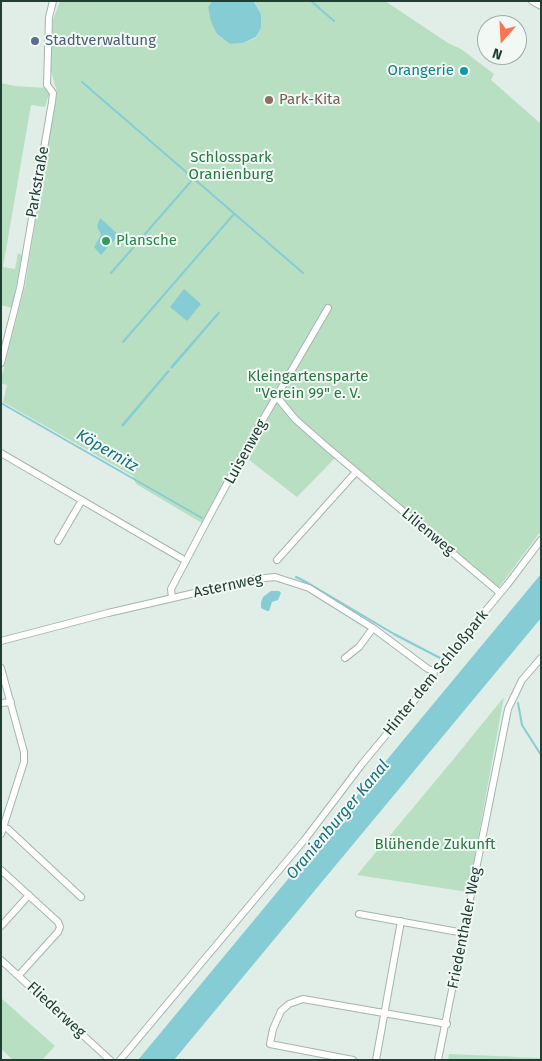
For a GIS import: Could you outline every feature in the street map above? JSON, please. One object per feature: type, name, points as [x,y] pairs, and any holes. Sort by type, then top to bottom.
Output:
[{"type":"street","name":"Parkstraße","points":[[1,363],[20,288],[53,93],[47,85],[49,17],[53,1]]},
{"type":"street","points":[[532,1],[541,6]]},
{"type":"street","name":"Luisenweg","points":[[172,598],[171,589],[244,452],[328,308]]},
{"type":"street","name":"Lilienweg","points":[[277,397],[295,419],[500,593]]},
{"type":"street","points":[[1,453],[186,561]]},
{"type":"street","points":[[277,560],[356,472]]},
{"type":"street","points":[[58,541],[82,500]]},
{"type":"street","name":"Hinter dem Schloßpark","points":[[120,1060],[306,838],[362,764],[433,678],[434,671],[500,593],[541,540]]},
{"type":"street","name":"Asternweg","points":[[1,641],[172,598],[255,579],[275,577],[309,588],[373,628],[428,669],[434,671]]},
{"type":"street","points":[[345,658],[359,647],[373,628]]},
{"type":"street","name":"Friedenthaler Weg","points":[[438,1060],[508,709],[522,680],[541,658]]},
{"type":"street","points":[[1,668],[24,746],[24,762],[2,831]]},
{"type":"street","points":[[1,703],[10,702]]},
{"type":"street","points":[[2,831],[8,829],[81,897]]},
{"type":"street","points":[[1,870],[58,922],[60,927],[58,932],[18,975]]},
{"type":"street","points":[[1,926],[28,895]]},
{"type":"street","points":[[359,914],[464,933]]},
{"type":"street","points":[[376,1060],[401,922]]},
{"type":"street","name":"Fliederweg","points":[[1,960],[110,1060]]},
{"type":"street","points":[[353,1060],[270,1044],[273,1029],[281,1011],[289,1004],[303,999],[446,1024]]},
{"type":"green space","name":"Schlosspark Oranienburg","points":[[60,1],[212,1],[208,7],[217,34],[230,44],[243,43],[256,38],[261,28],[261,14],[254,1],[385,1],[448,43],[461,49],[477,61],[477,65],[482,65],[494,74],[491,80],[541,124],[541,531],[497,590],[336,457],[297,497],[244,456],[207,526],[136,484],[133,476],[3,402],[7,385],[1,383],[1,379],[25,286],[57,92],[50,68],[53,20]]},
{"type":"green space","points":[[1,83],[46,88],[49,94],[45,107],[31,105],[3,267],[15,269],[18,253],[22,255],[12,308],[1,305]]},
{"type":"green space","name":"Blühende Zukunft","points":[[504,697],[468,892],[357,875],[452,761]]},
{"type":"green space","points":[[1,998],[55,1046],[42,1060],[13,1060],[1,1049]]},
{"type":"green space","points":[[449,1054],[541,1058],[541,1060],[448,1060]]},
{"type":"water","points":[[212,1],[254,2],[261,14],[261,28],[256,37],[243,43],[230,44],[217,34],[211,22],[208,7]]},
{"type":"water","name":"Plansche","points":[[100,218],[119,235],[101,255],[94,247],[101,235],[97,226]]},
{"type":"water","points":[[184,289],[201,304],[187,321],[170,307]]},
{"type":"water","points":[[219,311],[220,313],[172,369],[170,367]]},
{"type":"water","points":[[168,370],[170,371],[123,427],[121,425]]},
{"type":"water","name":"Oranienburger Kanal","points":[[541,574],[541,618],[174,1060],[138,1060]]},
{"type":"water","points":[[271,591],[279,591],[281,593],[278,600],[272,602],[269,611],[267,611],[261,608],[261,602],[263,597]]},
{"type":"waterway","points":[[311,1],[334,21]]},
{"type":"waterway","points":[[82,82],[303,273]]},
{"type":"waterway","points":[[111,273],[193,179]]},
{"type":"waterway","points":[[123,342],[234,214]]},
{"type":"waterway","name":"Köpernitz","points":[[1,403],[202,518]]},
{"type":"waterway","name":"Köpernitz","points":[[296,577],[394,634],[440,658]]},
{"type":"waterway","name":"Köpernitz","points":[[518,703],[522,725],[541,755]]},
{"type":"place","name":"Stadtverwaltung","points":[[35,41]]},
{"type":"place","name":"Orangerie","points":[[464,71]]},
{"type":"place","name":"Park-Kita","points":[[269,100]]},
{"type":"place","name":"Plansche","points":[[106,241]]},
{"type":"park label","name":"Kleingartensparte \"Verein 99\" e. V.","points":[[308,386]]}]
